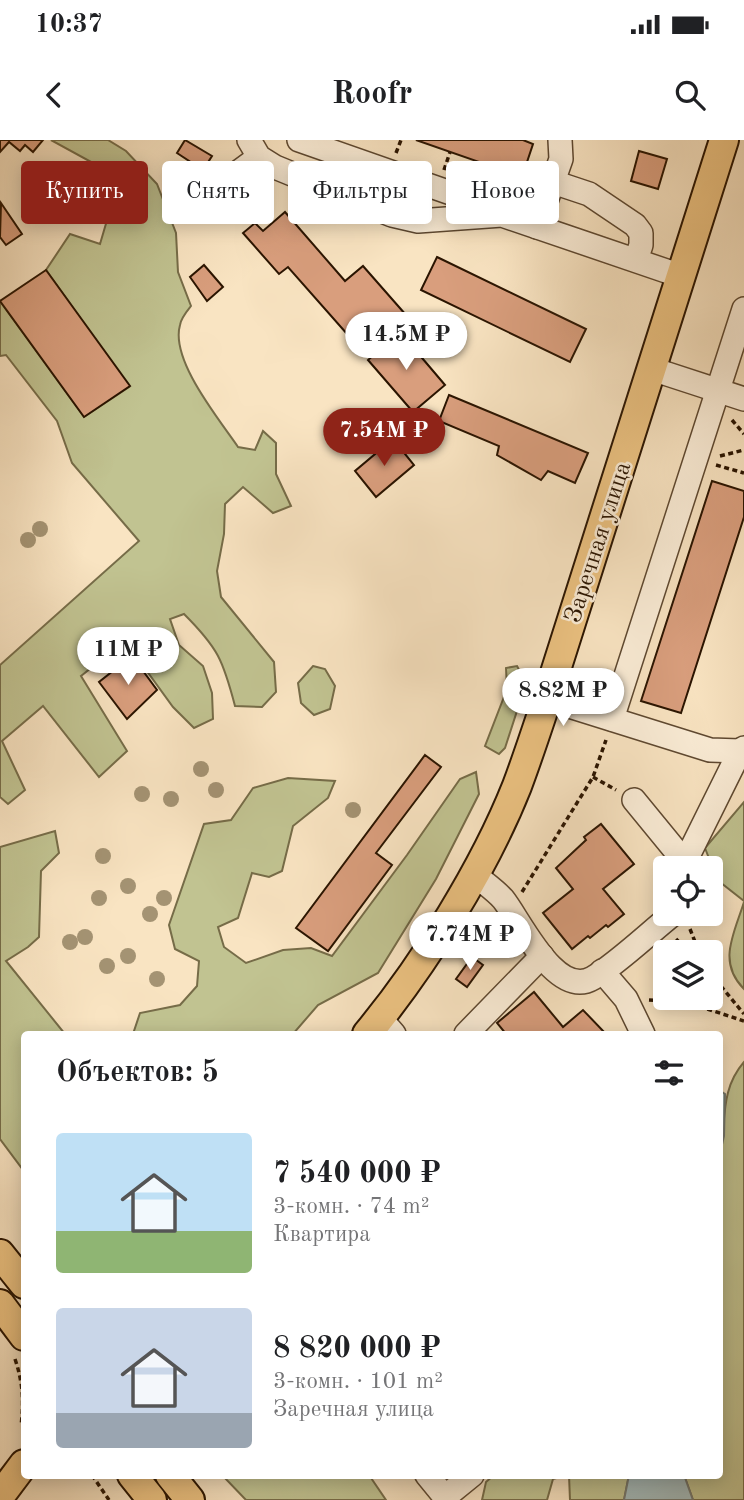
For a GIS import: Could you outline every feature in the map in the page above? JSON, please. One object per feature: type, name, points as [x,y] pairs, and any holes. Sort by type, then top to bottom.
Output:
[{"type":"main road","name":"Заречная улица","points":[[380,1029],[474,874],[516,788],[547,699],[724,140]]},
{"type":"main road","points":[[0,1254],[21,1280]]},
{"type":"main road","points":[[0,1304],[19,1344]]},
{"type":"main road","points":[[0,1496],[21,1468]]},
{"type":"main road","points":[[135,1479],[152,1500]]},
{"type":"main road","points":[[173,1479],[190,1500]]},
{"type":"lane","points":[[299,140],[446,191]]},
{"type":"lane","points":[[559,165],[560,140]]},
{"type":"lane","points":[[241,161],[254,148],[275,167],[392,215],[418,221],[446,219]]},
{"type":"lane","points":[[559,184],[589,194],[635,225],[641,233],[641,245],[636,260]]},
{"type":"lane","points":[[528,224],[681,276]]},
{"type":"lane","points":[[612,719],[744,309]]},
{"type":"lane","points":[[652,369],[744,399]]},
{"type":"lane","points":[[547,699],[710,750],[742,750],[688,856]]},
{"type":"lane","points":[[634,800],[676,856]]},
{"type":"lane","points":[[474,874],[502,899],[522,931],[552,968],[571,981],[590,980],[672,926]]},
{"type":"lane","points":[[469,1031],[542,956]]},
{"type":"lane","points":[[602,971],[626,999],[642,1031]]},
{"type":"lane","points":[[430,1479],[445,1497],[467,1479]]},
{"type":"path","points":[[695,463],[744,473]]},
{"type":"path","points":[[510,911],[593,777],[612,719]]},
{"type":"path","points":[[723,989],[744,1014]]},
{"type":"path","points":[[626,999],[686,1002],[744,1021]]},
{"type":"path","points":[[19,1344],[21,1362]]},
{"type":"path","points":[[95,1479],[109,1500]]},
{"type":"green space","points":[[51,140],[108,140],[126,151],[135,161],[89,161]]},
{"type":"green space","points":[[148,174],[157,184],[162,197],[162,224],[173,224],[176,233],[178,272],[191,306],[181,322],[179,339],[189,372],[238,447],[255,450],[263,431],[276,443],[276,474],[291,506],[273,513],[243,487],[225,504],[224,534],[217,571],[221,597],[274,662],[276,692],[262,707],[235,706],[223,666],[205,636],[184,614],[170,619],[179,645],[203,666],[212,693],[213,719],[194,728],[173,707],[125,641],[81,676],[127,751],[99,777],[43,706],[2,741],[25,790],[8,804],[0,797],[0,665],[139,541],[72,463],[57,421],[6,355],[0,356],[0,301],[84,417],[129,387],[46,270],[70,234],[100,244],[106,224],[148,224]]},
{"type":"green space","points":[[313,666],[325,669],[335,686],[330,709],[314,715],[301,703],[298,683]]},
{"type":"green space","points":[[517,666],[526,683],[505,748],[499,754],[485,746],[507,689],[506,668]]},
{"type":"green space","points":[[476,772],[479,794],[436,879],[378,973],[318,1005],[296,1031],[134,1031],[140,1013],[180,1005],[197,986],[199,961],[175,949],[169,925],[204,824],[231,820],[253,788],[288,778],[335,781],[328,798],[293,826],[282,871],[269,877],[252,873],[238,918],[218,927],[224,947],[246,963],[283,950],[311,948],[332,956],[460,779]]},
{"type":"green space","points":[[744,802],[744,901],[723,884],[723,856],[708,856],[705,848]]},
{"type":"green space","points":[[55,831],[59,853],[41,871],[39,937],[6,961],[63,1031],[21,1031],[21,1167],[0,1139],[0,847]]},
{"type":"green space","points":[[744,902],[744,989],[731,969],[729,958],[732,936]]},
{"type":"green space","points":[[744,1062],[744,1500],[693,1500],[685,1479],[723,1479],[723,1126],[727,1096],[736,1073]]},
{"type":"green space","points":[[226,1479],[372,1479],[386,1500],[246,1500]]},
{"type":"green space","points":[[489,1479],[553,1479],[547,1500],[482,1500],[486,1482]]},
{"type":"green space","points":[[569,1479],[628,1479],[624,1500],[570,1500]]},
{"type":"water","points":[[723,1093],[725,1094],[723,1140]]},
{"type":"water","points":[[628,1479],[685,1479],[693,1500],[624,1500]]},
{"type":"building","points":[[0,140],[43,140],[33,152],[25,145],[20,151],[9,142],[0,152]]},
{"type":"building","points":[[185,140],[212,156],[209,161],[189,161],[177,153]]},
{"type":"building","points":[[416,140],[523,140],[533,144],[527,161],[476,161]]},
{"type":"building","points":[[639,151],[667,159],[658,189],[631,181]]},
{"type":"building","points":[[1,203],[22,234],[6,245],[0,237]]},
{"type":"building","points":[[285,212],[288,224],[295,224],[345,281],[363,266],[406,315],[363,352],[288,267],[279,274],[243,233],[254,224],[263,231]]},
{"type":"building","points":[[437,257],[586,329],[570,362],[421,290]]},
{"type":"building","points":[[204,265],[223,287],[207,301],[190,277]]},
{"type":"building","points":[[46,270],[130,386],[84,417],[0,301]]},
{"type":"building","points":[[400,332],[445,385],[413,412],[368,360]]},
{"type":"building","points":[[449,395],[588,453],[575,483],[548,471],[541,480],[497,455],[499,446],[439,421]]},
{"type":"building","points":[[393,439],[414,465],[376,497],[355,471]]},
{"type":"building","points":[[712,481],[744,491],[744,517],[681,713],[641,701]]},
{"type":"building","points":[[132,656],[157,690],[127,719],[99,682]]},
{"type":"building","points":[[425,755],[441,767],[376,853],[392,865],[328,951],[296,928]]},
{"type":"building","points":[[601,824],[634,864],[603,889],[624,914],[572,949],[543,913],[573,889],[556,868],[586,840],[584,837]]},
{"type":"building","points":[[472,957],[483,965],[467,987],[456,979]]},
{"type":"building","points":[[534,992],[563,1027],[583,1010],[603,1031],[504,1031],[497,1023]]}]
